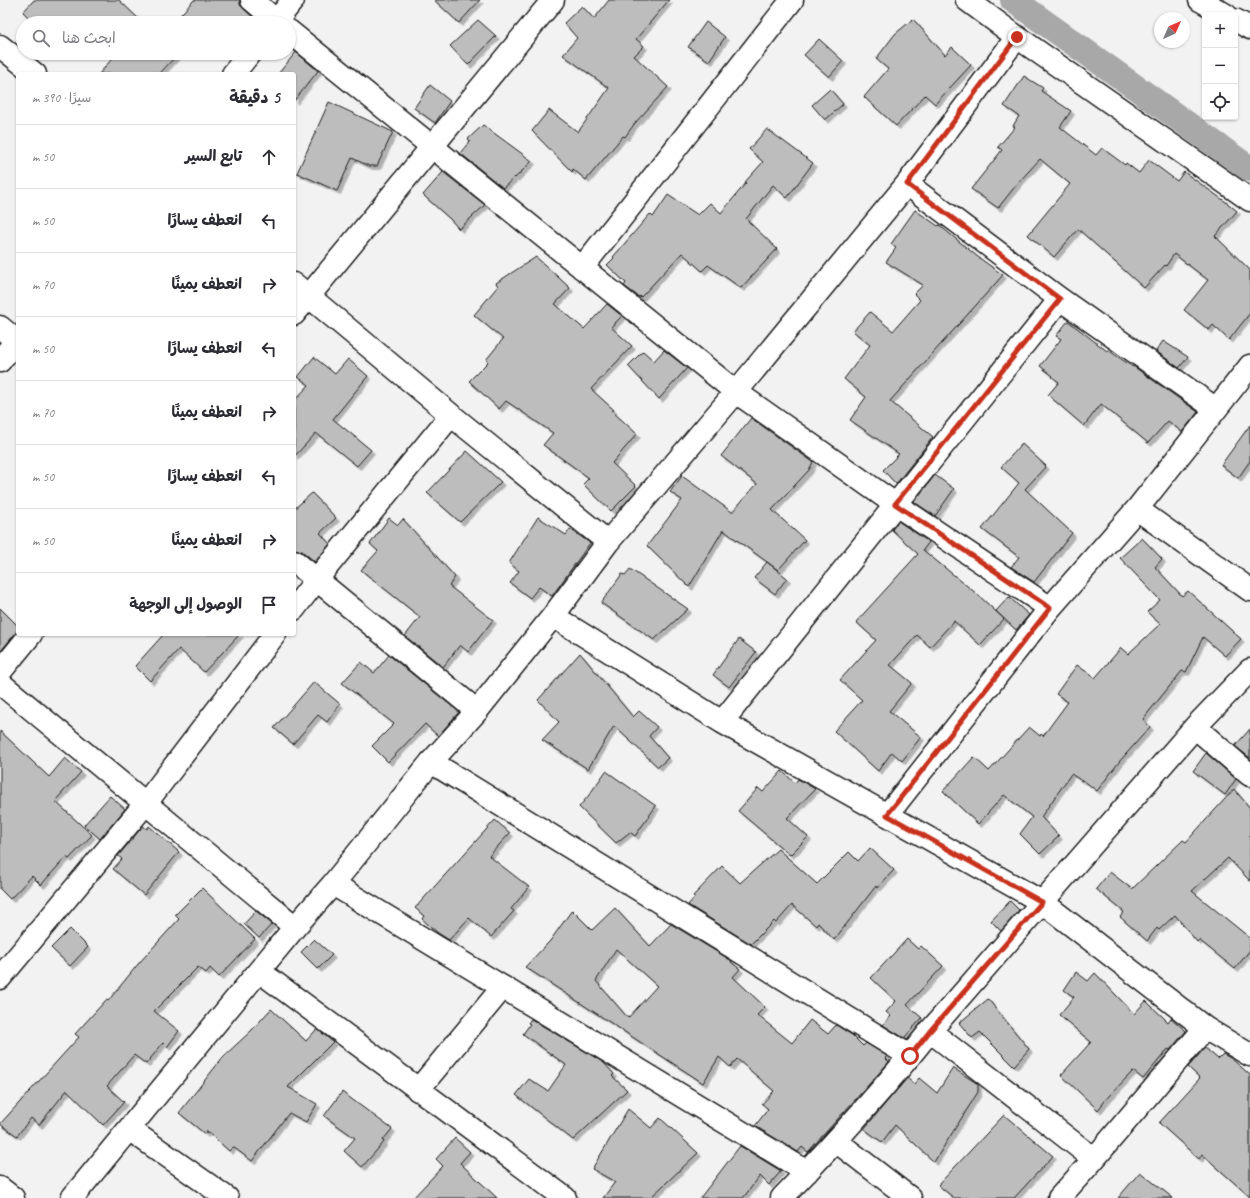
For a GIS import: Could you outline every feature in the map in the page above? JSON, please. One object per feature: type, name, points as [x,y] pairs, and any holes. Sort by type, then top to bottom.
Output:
[{"type":"street","points":[[252,0],[270,16]]},
{"type":"street","points":[[285,16],[293,0]]},
{"type":"street","points":[[296,307],[301,290],[432,147],[553,0]]},
{"type":"street","points":[[582,268],[792,0]]},
{"type":"street","points":[[967,0],[1017,37],[1250,200]]},
{"type":"street","points":[[1200,0],[1221,12]]},
{"type":"street","points":[[1238,22],[1250,28]]},
{"type":"street","points":[[72,1198],[295,927],[333,884],[431,762],[477,711],[553,616],[608,542],[736,392],[907,184],[1017,37]]},
{"type":"street","points":[[296,38],[736,392],[895,504],[1050,608]]},
{"type":"street","points":[[0,46],[16,59]]},
{"type":"street","points":[[18,60],[32,72]]},
{"type":"street","points":[[235,72],[244,60]]},
{"type":"street","points":[[907,184],[1060,299],[1216,409]]},
{"type":"street","points":[[301,290],[608,542]]},
{"type":"street","points":[[722,722],[1060,299]]},
{"type":"street","points":[[0,361],[13,337]]},
{"type":"street","points":[[887,815],[1050,608],[1137,509],[1250,366]]},
{"type":"street","points":[[296,607],[317,579],[452,415]]},
{"type":"street","points":[[1137,509],[1250,590]]},
{"type":"street","points":[[296,563],[477,711]]},
{"type":"street","points":[[553,616],[722,722],[1042,902],[1206,1028],[1250,1055]]},
{"type":"street","points":[[0,672],[29,636]]},
{"type":"street","points":[[0,978],[146,804],[273,636]]},
{"type":"street","points":[[782,1198],[836,1141],[1195,727],[1250,670]]},
{"type":"street","points":[[0,683],[295,927]]},
{"type":"street","points":[[1195,727],[1250,775]]},
{"type":"street","points":[[431,762],[910,1056]]},
{"type":"street","points":[[333,884],[807,1172]]},
{"type":"street","points":[[259,971],[565,1198]]},
{"type":"street","points":[[418,1090],[503,987]]},
{"type":"street","points":[[1059,1198],[1206,1028]]},
{"type":"street","points":[[930,1031],[1094,1159]]},
{"type":"street","points":[[129,1129],[227,1198]]},
{"type":"street","points":[[836,1141],[910,1198]]},
{"type":"street","points":[[0,1188],[13,1198]]},
{"type":"building","points":[[34,0],[119,0],[136,16],[27,16],[23,12]]},
{"type":"building","points":[[194,0],[240,0],[240,5],[252,16],[179,16]]},
{"type":"building","points":[[434,0],[480,0],[459,23]]},
{"type":"building","points":[[609,0],[669,0],[636,39],[644,46],[634,56],[668,87],[635,123],[625,137],[623,136],[586,180],[573,169],[572,172],[532,131],[549,110],[578,132],[609,88],[563,55],[577,38],[564,23],[582,6],[594,19]]},
{"type":"building","points":[[913,19],[945,55],[952,47],[971,65],[935,104],[925,95],[896,126],[864,97],[888,69],[876,59],[895,34]]},
{"type":"building","points":[[478,20],[496,36],[468,65],[450,46]]},
{"type":"building","points":[[706,22],[725,37],[709,61],[688,47]]},
{"type":"building","points":[[819,39],[843,61],[829,77],[804,55]]},
{"type":"building","points":[[296,52],[318,71],[296,98],[296,72],[280,72],[289,60],[296,60]]},
{"type":"building","points":[[111,60],[172,60],[161,72],[101,72]]},
{"type":"building","points":[[1024,76],[1043,88],[1041,91],[1071,111],[1060,127],[1096,155],[1102,148],[1125,165],[1126,163],[1139,173],[1149,160],[1177,181],[1184,172],[1237,211],[1215,236],[1250,270],[1250,313],[1229,340],[1213,325],[1209,330],[1184,310],[1208,280],[1174,254],[1166,266],[1165,265],[1144,288],[1078,229],[1054,257],[1028,235],[1070,184],[1040,159],[998,208],[971,189],[1002,150],[998,147],[1015,127],[1013,126],[1019,116],[1004,106]]},
{"type":"building","points":[[430,85],[450,101],[435,123],[414,108]]},
{"type":"building","points":[[830,89],[843,104],[825,120],[812,105]]},
{"type":"building","points":[[329,102],[393,132],[377,166],[369,166],[352,158],[337,191],[297,173]]},
{"type":"building","points":[[483,125],[532,161],[503,188],[460,153],[470,141],[468,139]]},
{"type":"building","points":[[767,129],[813,163],[787,198],[773,185],[746,219],[777,249],[741,288],[708,265],[702,271],[682,253],[641,297],[624,286],[626,283],[607,265],[650,214],[653,217],[668,195],[698,215],[710,203],[721,213],[763,162],[749,149]]},
{"type":"building","points":[[443,172],[485,205],[459,229],[423,195]]},
{"type":"building","points":[[915,210],[938,226],[939,225],[978,257],[1003,275],[890,401],[933,437],[896,484],[883,470],[899,454],[850,420],[866,397],[844,379],[870,345],[853,331],[870,312],[893,331],[920,300],[914,294],[923,285],[886,262],[896,248],[891,244]]},
{"type":"building","points":[[536,257],[570,288],[555,304],[584,329],[607,304],[622,316],[611,327],[632,346],[591,389],[637,434],[612,463],[636,486],[611,511],[583,484],[589,478],[543,445],[553,433],[506,401],[499,409],[469,381],[488,362],[486,360],[503,339],[474,315],[498,286],[496,283]]},
{"type":"building","points":[[1068,321],[1107,351],[1108,350],[1133,366],[1198,412],[1182,432],[1168,421],[1148,443],[1101,404],[1084,426],[1048,395],[1059,382],[1040,366],[1061,339],[1056,336]]},
{"type":"building","points":[[1163,341],[1188,357],[1179,368],[1156,351]]},
{"type":"building","points":[[664,350],[687,368],[659,399],[628,366],[643,351],[654,361]]},
{"type":"building","points":[[314,357],[335,374],[348,359],[368,376],[333,419],[371,450],[357,466],[316,433],[296,455],[296,399],[309,385],[298,377]]},
{"type":"building","points":[[751,418],[813,462],[809,470],[772,510],[805,540],[778,570],[723,530],[689,587],[647,546],[682,500],[670,492],[682,476],[732,512],[757,484],[721,456]]},
{"type":"building","points":[[1250,425],[1250,461],[1238,478],[1221,465]]},
{"type":"building","points":[[1022,444],[1046,466],[1025,489],[1072,533],[1034,582],[1011,567],[1019,557],[982,529],[1019,483],[1001,467]]},
{"type":"building","points":[[467,451],[501,482],[460,522],[427,493]]},
{"type":"building","points":[[935,475],[954,489],[935,516],[914,502]]},
{"type":"building","points":[[312,493],[336,518],[320,533],[330,544],[315,562],[302,551],[296,550],[296,507]]},
{"type":"building","points":[[538,517],[566,535],[570,529],[590,543],[552,596],[539,587],[530,598],[510,583],[519,571],[509,563]]},
{"type":"building","points":[[389,518],[398,525],[403,519],[455,577],[449,586],[493,620],[468,652],[460,645],[443,667],[405,636],[420,617],[361,570],[378,551],[370,544]]},
{"type":"building","points":[[898,521],[929,542],[923,550],[977,594],[1004,619],[980,645],[954,621],[930,647],[917,635],[890,665],[912,683],[889,711],[921,737],[902,761],[892,752],[878,771],[834,731],[862,700],[840,680],[876,640],[856,622],[918,554],[892,530]]},
{"type":"building","points":[[1142,538],[1162,559],[1155,567],[1182,596],[1188,591],[1241,639],[1225,656],[1203,637],[1186,672],[1182,671],[1143,719],[1150,727],[1119,762],[1097,791],[1083,780],[1082,781],[1071,774],[1041,817],[1059,836],[1040,854],[1020,834],[1032,817],[1004,795],[978,824],[943,791],[974,757],[989,771],[1029,727],[1040,736],[1041,734],[1043,736],[1068,702],[1056,694],[1077,665],[1095,678],[1121,648],[1128,654],[1160,624],[1147,612],[1160,600],[1120,558]]},
{"type":"building","points":[[767,562],[787,578],[775,594],[754,578]]},
{"type":"building","points":[[630,569],[688,609],[654,640],[601,603],[622,574],[625,575]]},
{"type":"building","points":[[1009,597],[1029,615],[1016,630],[996,611]]},
{"type":"building","points":[[0,608],[16,624],[16,632],[0,652]]},
{"type":"building","points":[[162,636],[238,636],[204,672],[179,649],[150,681],[135,666]]},
{"type":"building","points":[[739,639],[756,652],[729,687],[713,675]]},
{"type":"building","points":[[580,653],[633,717],[639,711],[657,727],[649,736],[668,758],[658,767],[614,726],[588,769],[542,740],[559,722],[538,700]]},
{"type":"building","points":[[389,655],[459,712],[438,736],[425,724],[388,762],[372,746],[394,724],[342,683],[361,662],[374,673]]},
{"type":"building","points":[[314,682],[340,704],[327,722],[318,715],[293,744],[274,728]]},
{"type":"building","points":[[1250,729],[1250,758],[1235,746]]},
{"type":"building","points":[[0,731],[49,777],[65,758],[81,772],[55,801],[92,835],[69,859],[66,857],[41,885],[32,876],[10,899],[0,889]]},
{"type":"building","points":[[1206,753],[1236,779],[1225,795],[1193,771]]},
{"type":"building","points":[[606,771],[656,806],[635,836],[630,832],[616,843],[579,807]]},
{"type":"building","points":[[782,771],[795,783],[798,779],[815,789],[787,818],[808,837],[790,855],[738,811],[758,788],[763,792]]},
{"type":"building","points":[[1234,789],[1250,808],[1250,881],[1228,858],[1192,891],[1250,938],[1250,950],[1235,969],[1199,940],[1197,942],[1175,915],[1159,930],[1157,928],[1147,941],[1120,917],[1124,912],[1096,889],[1110,872],[1132,889],[1183,840],[1186,842]]},
{"type":"building","points":[[110,796],[125,809],[100,839],[84,825]]},
{"type":"building","points":[[495,820],[510,833],[489,856],[529,887],[511,909],[514,911],[491,937],[469,918],[449,940],[438,933],[422,919],[424,916],[415,908]]},
{"type":"building","points":[[143,826],[147,829],[149,826],[179,852],[144,895],[113,869],[122,859],[118,856]]},
{"type":"building","points":[[870,848],[894,870],[877,888],[876,886],[834,940],[818,923],[816,926],[792,905],[776,923],[774,921],[751,944],[688,905],[695,897],[693,896],[722,866],[740,883],[778,849],[817,884],[849,852],[858,861]]},
{"type":"building","points":[[202,888],[255,939],[219,977],[210,968],[206,973],[198,967],[154,1011],[179,1031],[167,1047],[163,1043],[146,1064],[134,1055],[107,1086],[124,1102],[103,1125],[67,1090],[39,1125],[31,1118],[17,1136],[0,1124],[79,1037],[75,1034],[106,1000],[108,1001],[139,963],[179,919],[175,915]]},
{"type":"building","points":[[1010,901],[1019,910],[1001,931],[991,921]]},
{"type":"building","points":[[615,908],[650,946],[671,924],[732,961],[731,962],[740,969],[733,977],[765,1007],[757,1015],[792,1043],[810,1020],[828,1034],[836,1025],[852,1035],[863,1046],[866,1043],[887,1056],[885,1058],[889,1062],[808,1152],[802,1147],[798,1152],[755,1126],[768,1109],[762,1104],[774,1091],[737,1059],[730,1067],[719,1057],[703,1083],[525,967],[550,941],[572,910],[592,930]],"holes":[[[616,949],[657,986],[628,1018],[596,981]]]},
{"type":"building","points":[[256,911],[272,924],[259,938],[244,924]]},
{"type":"building","points":[[70,929],[88,947],[70,966],[51,948]]},
{"type":"building","points":[[314,939],[332,955],[318,969],[301,952]]},
{"type":"building","points":[[907,939],[918,949],[921,946],[943,966],[907,1005],[922,1018],[904,1038],[883,1025],[891,1016],[886,1012],[896,1001],[871,978]]},
{"type":"building","points":[[1076,972],[1088,981],[1095,973],[1134,1014],[1146,1001],[1168,1022],[1171,1018],[1186,1031],[1170,1050],[1168,1049],[1143,1079],[1133,1071],[1108,1097],[1098,1110],[1061,1075],[1091,1042],[1059,1015],[1074,997],[1064,990]]},
{"type":"building","points":[[988,999],[1029,1049],[1014,1066],[980,1032],[972,1038],[959,1023]]},
{"type":"building","points":[[271,1009],[306,1041],[317,1029],[333,1042],[288,1087],[317,1104],[306,1122],[289,1113],[252,1161],[233,1147],[229,1151],[207,1131],[205,1134],[179,1113],[223,1057],[251,1031]]},
{"type":"building","points":[[531,1019],[603,1062],[614,1074],[612,1076],[627,1090],[573,1140],[516,1095],[529,1079],[548,1091],[566,1065],[523,1034],[530,1024],[528,1023]]},
{"type":"building","points":[[1205,1048],[1218,1059],[1223,1054],[1232,1059],[1250,1075],[1250,1197],[1202,1154],[1199,1159],[1159,1123],[1200,1078],[1188,1067]]},
{"type":"building","points":[[953,1068],[978,1084],[978,1092],[934,1162],[895,1125],[882,1142],[864,1129],[907,1078],[914,1084],[919,1078],[937,1093]]},
{"type":"building","points":[[342,1092],[392,1129],[383,1140],[384,1142],[362,1167],[344,1151],[355,1138],[324,1116]]},
{"type":"building","points":[[628,1109],[651,1128],[660,1118],[698,1153],[650,1198],[603,1198],[615,1182],[592,1169]]},
{"type":"building","points":[[1004,1115],[1053,1156],[1014,1198],[954,1198],[938,1185]]},
{"type":"building","points":[[455,1138],[470,1152],[460,1163],[497,1198],[413,1198],[443,1166],[436,1159]]},
{"type":"building","points":[[740,1146],[781,1171],[769,1185],[760,1176],[743,1198],[700,1198]]},
{"type":"building","points":[[1140,1172],[1173,1198],[1118,1198]]},
{"type":"waterway","points":[[1013,0],[1250,169]]},
{"type":"route","points":[[910,1056],[1042,902],[887,815],[1050,608],[895,504],[1060,299],[907,184],[1017,37]]}]
